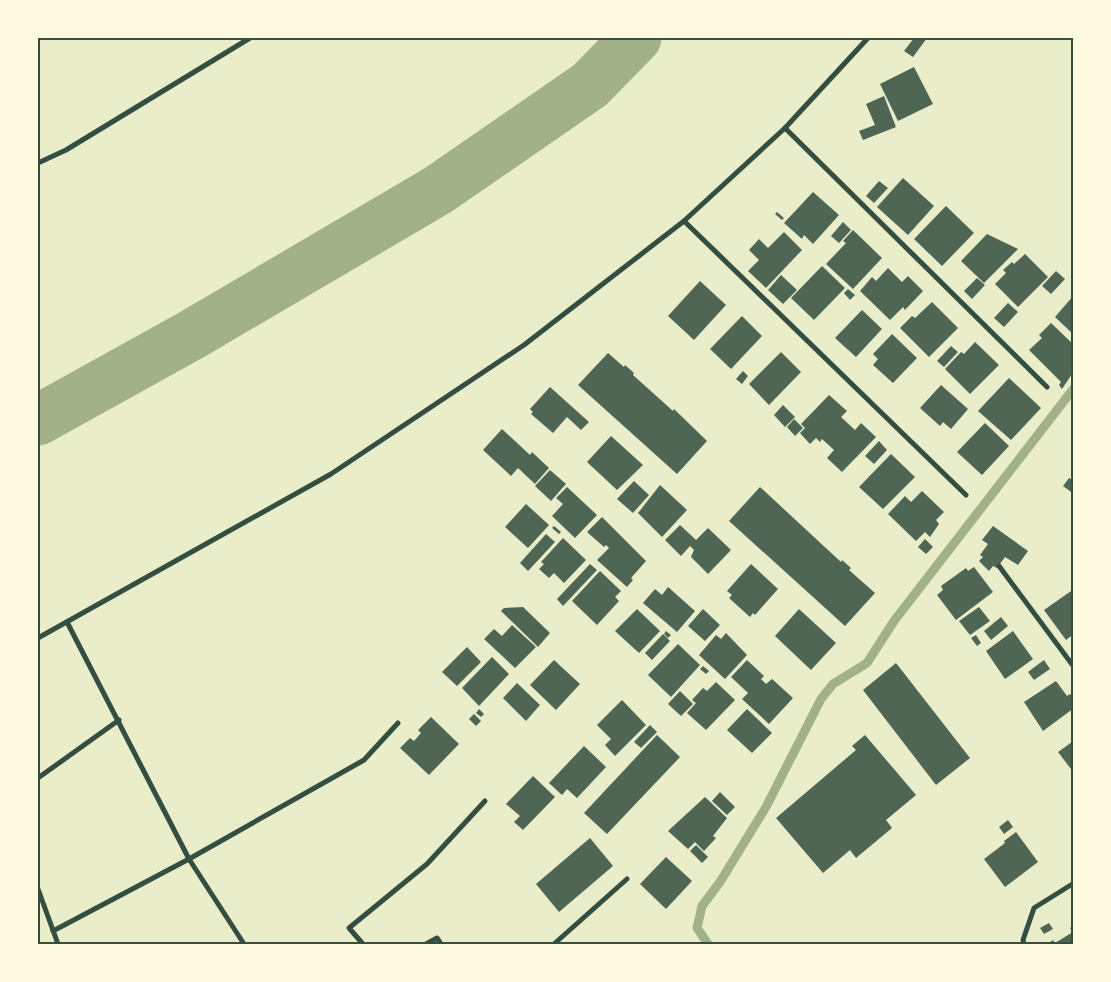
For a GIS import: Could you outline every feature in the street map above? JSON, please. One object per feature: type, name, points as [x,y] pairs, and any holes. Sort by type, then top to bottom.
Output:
[{"type":"street","points":[[38,163],[66,150],[250,38]]},
{"type":"street","points":[[38,638],[331,474],[524,345],[684,221],[785,128],[868,38]]},
{"type":"street","points":[[785,128],[1047,387]]},
{"type":"street","points":[[684,221],[966,495]]},
{"type":"street","points":[[999,566],[1074,667]]},
{"type":"street","points":[[67,622],[189,859],[244,944]]},
{"type":"street","points":[[38,778],[119,720]]},
{"type":"street","points":[[53,931],[189,859],[364,760],[398,723]]},
{"type":"street","points":[[354,944],[361,942],[349,928],[427,864],[486,801]]},
{"type":"street","points":[[554,944],[627,879]]},
{"type":"street","points":[[1024,944],[1023,940],[1034,908],[1074,882]]},
{"type":"street","points":[[38,888],[58,944]]},
{"type":"street","points":[[426,944],[437,938],[442,944]]},
{"type":"building","points":[[914,38],[927,38],[913,57],[904,51]]},
{"type":"building","points":[[914,67],[933,104],[898,121],[880,84]]},
{"type":"building","points":[[884,96],[896,127],[863,140],[859,131],[875,125],[866,104]]},
{"type":"building","points":[[903,178],[934,206],[908,235],[877,207]]},
{"type":"building","points":[[879,181],[888,188],[874,203],[866,196]]},
{"type":"building","points":[[813,192],[839,215],[813,244],[804,235],[802,239],[784,223]]},
{"type":"building","points":[[946,206],[974,233],[942,266],[914,239]]},
{"type":"building","points":[[777,212],[784,218],[782,220],[775,214]]},
{"type":"building","points":[[843,222],[851,230],[839,243],[831,236]]},
{"type":"building","points":[[853,230],[882,258],[853,289],[826,264],[846,243],[843,241]]},
{"type":"building","points":[[784,232],[802,250],[766,288],[748,271],[759,260],[749,250],[759,239],[768,248]]},
{"type":"building","points":[[987,234],[1018,249],[984,283],[961,261]]},
{"type":"building","points":[[1025,254],[1048,277],[1018,307],[995,284],[1006,273],[1003,270],[1012,262],[1014,264]]},
{"type":"building","points":[[822,266],[845,288],[814,320],[791,298]]},
{"type":"building","points":[[888,268],[902,282],[908,276],[923,291],[905,310],[903,307],[890,320],[860,291],[872,277],[876,281]]},
{"type":"building","points":[[1056,271],[1065,279],[1051,294],[1042,286]]},
{"type":"building","points":[[781,275],[797,290],[783,304],[768,290]]},
{"type":"building","points":[[977,278],[985,285],[972,299],[964,291]]},
{"type":"building","points":[[700,281],[726,305],[694,340],[668,316]]},
{"type":"building","points":[[848,289],[855,295],[850,300],[844,293]]},
{"type":"building","points":[[1074,295],[1074,335],[1055,317]]},
{"type":"building","points":[[932,302],[958,328],[929,357],[900,328],[912,316],[915,318]]},
{"type":"building","points":[[1008,303],[1018,312],[1004,327],[994,318]]},
{"type":"building","points":[[862,310],[882,329],[856,357],[835,338]]},
{"type":"building","points":[[742,316],[762,336],[731,369],[710,349]]},
{"type":"building","points":[[1051,323],[1074,345],[1074,371],[1062,389],[1059,385],[1061,382],[1029,350],[1042,338],[1039,335]]},
{"type":"building","points":[[892,334],[917,358],[893,383],[873,365],[878,359],[873,354]]},
{"type":"building","points":[[975,342],[999,365],[970,394],[945,369],[961,352],[964,354]]},
{"type":"building","points":[[951,346],[958,352],[944,367],[937,361]]},
{"type":"building","points":[[781,352],[801,372],[769,405],[749,384]]},
{"type":"building","points":[[608,353],[634,373],[633,375],[673,411],[674,409],[707,441],[677,474],[578,385]]},
{"type":"building","points":[[743,371],[748,376],[742,384],[736,379]]},
{"type":"building","points":[[1009,378],[1041,408],[1011,440],[978,411]]},
{"type":"building","points":[[941,385],[968,409],[951,429],[943,422],[940,426],[920,408]]},
{"type":"building","points":[[550,387],[589,422],[581,430],[567,417],[553,433],[531,414],[533,412],[530,409]]},
{"type":"building","points":[[829,395],[847,411],[841,417],[855,430],[861,423],[876,437],[842,472],[827,458],[834,450],[822,439],[820,442],[816,438],[810,444],[800,433],[805,428],[801,424]]},
{"type":"building","points":[[783,405],[795,417],[785,427],[774,415]]},
{"type":"building","points":[[794,419],[803,428],[795,436],[787,427]]},
{"type":"building","points":[[985,423],[1009,446],[982,475],[957,452]]},
{"type":"building","points":[[502,429],[530,455],[532,452],[549,468],[535,484],[518,468],[511,476],[483,450]]},
{"type":"building","points":[[611,436],[643,465],[617,490],[587,462]]},
{"type":"building","points":[[879,441],[887,450],[874,464],[865,456]]},
{"type":"building","points":[[891,454],[915,477],[883,509],[859,487]]},
{"type":"building","points":[[550,470],[566,484],[551,501],[535,486]]},
{"type":"building","points":[[1069,478],[1074,481],[1074,494],[1063,486]]},
{"type":"building","points":[[634,481],[649,495],[633,513],[617,499]]},
{"type":"building","points":[[660,485],[687,510],[662,537],[638,513]]},
{"type":"building","points":[[567,487],[597,515],[575,538],[552,516],[563,504],[556,498]]},
{"type":"building","points":[[760,487],[841,562],[842,560],[851,568],[849,570],[875,593],[845,626],[729,521]]},
{"type":"building","points":[[922,491],[944,512],[936,520],[939,524],[930,537],[925,532],[916,541],[888,514],[905,496],[911,502]]},
{"type":"building","points":[[526,504],[549,525],[528,548],[505,527]]},
{"type":"building","points":[[602,517],[646,561],[631,578],[633,580],[627,587],[597,560],[609,548],[606,545],[604,547],[587,532]]},
{"type":"building","points":[[680,525],[696,540],[708,528],[731,550],[708,574],[691,557],[694,550],[690,546],[681,556],[665,540]]},
{"type":"building","points":[[554,526],[561,532],[559,534],[552,528]]},
{"type":"building","points":[[993,526],[1028,551],[1018,565],[1005,557],[997,568],[993,566],[989,571],[979,561],[983,557],[980,555],[988,544],[982,540]]},
{"type":"building","points":[[546,534],[555,542],[528,571],[520,563]]},
{"type":"building","points":[[563,538],[586,560],[564,583],[554,573],[549,578],[539,569],[544,564],[541,562]]},
{"type":"building","points":[[925,539],[933,547],[926,554],[918,547]]},
{"type":"building","points":[[590,564],[597,570],[563,606],[557,599]]},
{"type":"building","points":[[751,564],[778,589],[755,615],[753,613],[750,617],[729,598],[732,595],[727,591]]},
{"type":"building","points":[[974,567],[993,592],[956,620],[937,595],[943,590],[941,586],[966,568],[968,571]]},
{"type":"building","points":[[600,571],[621,591],[615,597],[619,601],[597,625],[572,601]]},
{"type":"building","points":[[668,587],[695,611],[677,632],[643,603],[655,589],[662,595]]},
{"type":"building","points":[[1074,589],[1074,634],[1066,640],[1044,610]]},
{"type":"building","points":[[523,607],[550,633],[538,647],[501,611],[504,608]]},
{"type":"building","points":[[979,607],[990,621],[970,635],[959,621]]},
{"type":"building","points":[[637,609],[660,631],[639,653],[615,631]]},
{"type":"building","points":[[703,609],[720,625],[705,641],[688,626]]},
{"type":"building","points":[[799,609],[836,643],[811,670],[775,636]]},
{"type":"building","points":[[1001,617],[1008,626],[991,640],[984,631]]},
{"type":"building","points":[[512,625],[536,647],[515,668],[484,639],[494,629],[502,636]]},
{"type":"building","points":[[666,631],[671,635],[668,638],[664,634]]},
{"type":"building","points":[[1013,631],[1033,659],[1005,679],[986,651]]},
{"type":"building","points":[[726,633],[747,655],[725,679],[699,655],[716,635],[721,639]]},
{"type":"building","points":[[663,634],[670,641],[652,660],[645,653]]},
{"type":"building","points":[[976,635],[981,643],[977,646],[971,638]]},
{"type":"building","points":[[678,644],[700,665],[671,697],[648,675]]},
{"type":"building","points":[[467,647],[481,662],[457,686],[442,672]]},
{"type":"building","points":[[492,657],[509,674],[479,706],[462,688]]},
{"type":"building","points":[[554,660],[580,684],[556,710],[530,685]]},
{"type":"building","points":[[747,660],[764,676],[761,679],[766,684],[772,679],[793,698],[769,724],[742,699],[748,693],[731,677]]},
{"type":"building","points":[[1044,660],[1050,669],[1034,680],[1028,672]]},
{"type":"building","points":[[896,663],[970,758],[936,785],[863,690]]},
{"type":"building","points":[[703,666],[709,671],[706,674],[700,669]]},
{"type":"building","points":[[1056,681],[1067,696],[1070,694],[1074,698],[1074,708],[1043,731],[1024,702]]},
{"type":"building","points":[[716,682],[735,700],[706,730],[687,713],[696,703],[692,700],[703,688],[707,691]]},
{"type":"building","points":[[517,683],[540,705],[526,721],[503,698]]},
{"type":"building","points":[[680,691],[693,704],[681,716],[668,704]]},
{"type":"building","points":[[622,700],[646,725],[615,756],[605,745],[611,739],[597,725]]},
{"type":"building","points":[[479,709],[484,714],[481,717],[476,713]]},
{"type":"building","points":[[747,709],[772,733],[752,753],[727,730]]},
{"type":"building","points":[[474,714],[481,721],[476,726],[469,719]]},
{"type":"building","points":[[431,717],[459,744],[429,775],[400,748],[410,738],[414,741],[421,733],[418,730]]},
{"type":"building","points":[[650,725],[657,732],[641,748],[634,742]]},
{"type":"building","points":[[657,735],[680,757],[607,834],[584,813]]},
{"type":"building","points":[[865,735],[916,795],[886,820],[892,828],[856,858],[850,850],[823,873],[776,818],[856,750],[852,746]]},
{"type":"building","points":[[1072,742],[1074,744],[1074,773],[1058,752]]},
{"type":"building","points":[[584,746],[606,767],[577,798],[567,789],[562,795],[549,783]]},
{"type":"building","points":[[533,776],[555,797],[523,830],[514,822],[520,816],[506,804]]},
{"type":"building","points":[[720,792],[735,807],[727,815],[712,801]]},
{"type":"building","points":[[705,797],[727,818],[713,836],[716,838],[704,851],[695,842],[688,849],[668,831]]},
{"type":"building","points":[[1008,820],[1013,827],[1004,834],[999,827]]},
{"type":"building","points":[[1016,832],[1038,862],[1005,887],[984,859]]},
{"type":"building","points":[[590,838],[613,866],[559,912],[536,884]]},
{"type":"building","points":[[696,845],[708,857],[702,863],[690,851]]},
{"type":"building","points":[[666,857],[692,881],[666,909],[640,884]]},
{"type":"building","points":[[1049,923],[1053,929],[1044,934],[1040,928]]},
{"type":"building","points":[[1074,926],[1074,944],[1049,943],[1053,940],[1055,943],[1073,932],[1070,928]]},
{"type":"waterway","points":[[38,420],[193,334],[438,190],[590,85],[636,38]]},
{"type":"waterway","points":[[708,944],[697,928],[702,906],[720,882],[766,807],[821,699],[833,684],[867,663],[894,621],[1074,388]]}]
